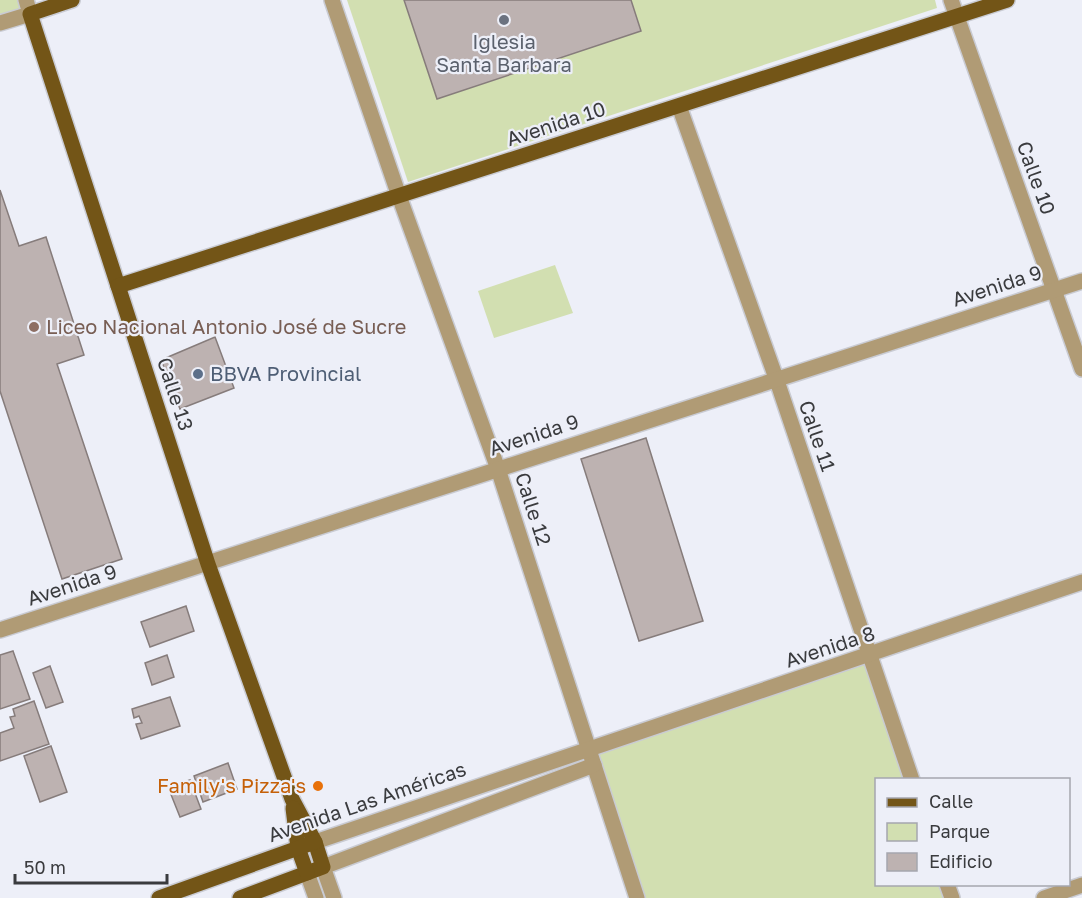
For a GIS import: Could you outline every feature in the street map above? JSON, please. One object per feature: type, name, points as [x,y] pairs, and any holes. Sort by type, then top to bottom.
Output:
[{"type":"main road","points":[[28,7],[72,0]]},
{"type":"main road","name":"Avenida 10","points":[[118,286],[1007,0]]},
{"type":"main road","name":"Calle 13","points":[[28,7],[208,564],[292,799],[315,842],[323,867]]},
{"type":"main road","name":"Calle 13","points":[[292,799],[298,848],[308,873]]},
{"type":"main road","name":"Avenida Las Américas","points":[[159,898],[315,842]]},
{"type":"main road","points":[[240,898],[323,867]]},
{"type":"street","name":"Calle 12","points":[[332,0],[399,196],[498,469],[637,898]]},
{"type":"street","name":"Calle 10","points":[[951,0],[1082,369]]},
{"type":"street","points":[[0,23],[28,7]]},
{"type":"street","name":"Calle 11","points":[[679,106],[776,378],[911,778]]},
{"type":"street","name":"Avenida 9","points":[[0,630],[1082,281]]},
{"type":"street","name":"Avenida 8","points":[[589,749],[1082,582]]},
{"type":"street","name":"Avenida Las Américas","points":[[315,842],[589,749]]},
{"type":"street","points":[[323,867],[594,765]]},
{"type":"street","name":"Calle 13","points":[[323,867],[334,898]]},
{"type":"street","name":"Calle 13","points":[[308,873],[316,898]]},
{"type":"street","points":[[1044,898],[1082,885]]},
{"type":"green space","points":[[0,0],[19,0],[22,8],[0,15]]},
{"type":"green space","points":[[347,0],[935,0],[937,8],[408,182]]},
{"type":"green space","points":[[555,265],[573,313],[494,338],[478,291]]},
{"type":"green space","points":[[868,663],[906,778],[875,778],[875,886],[941,886],[945,898],[645,898],[597,751]]},
{"type":"building","points":[[404,0],[631,0],[641,31],[437,99]]},
{"type":"building","points":[[0,190],[19,246],[46,237],[84,355],[57,364],[122,559],[62,579],[0,391]]},
{"type":"building","name":"BBVA Provincial","points":[[215,337],[234,388],[180,409],[161,360]]},
{"type":"building","points":[[646,438],[703,621],[639,641],[581,459]]},
{"type":"building","points":[[186,606],[194,631],[150,647],[141,622]]},
{"type":"building","points":[[13,651],[30,699],[0,709],[0,655]]},
{"type":"building","points":[[167,655],[174,677],[152,685],[145,663]]},
{"type":"building","points":[[50,666],[63,702],[46,708],[33,673]]},
{"type":"building","points":[[170,697],[180,726],[141,739],[136,724],[142,723],[139,716],[134,718],[132,709]]},
{"type":"building","points":[[34,701],[49,744],[0,761],[0,733],[14,728],[10,717],[15,716],[13,709]]},
{"type":"building","points":[[51,746],[67,792],[40,802],[24,756]]},
{"type":"building","points":[[228,763],[237,789],[203,802],[194,776]]},
{"type":"building","points":[[190,780],[201,809],[180,817],[168,787]]},
{"type":"place","name":"Iglesia Santa Barbara","points":[[504,20]]},
{"type":"place","name":"Liceo Nacional Antonio José de Sucre","points":[[34,327]]},
{"type":"place","name":"BBVA Provincial","points":[[198,374]]},
{"type":"place","name":"Family's Pizza's","points":[[318,786]]}]
